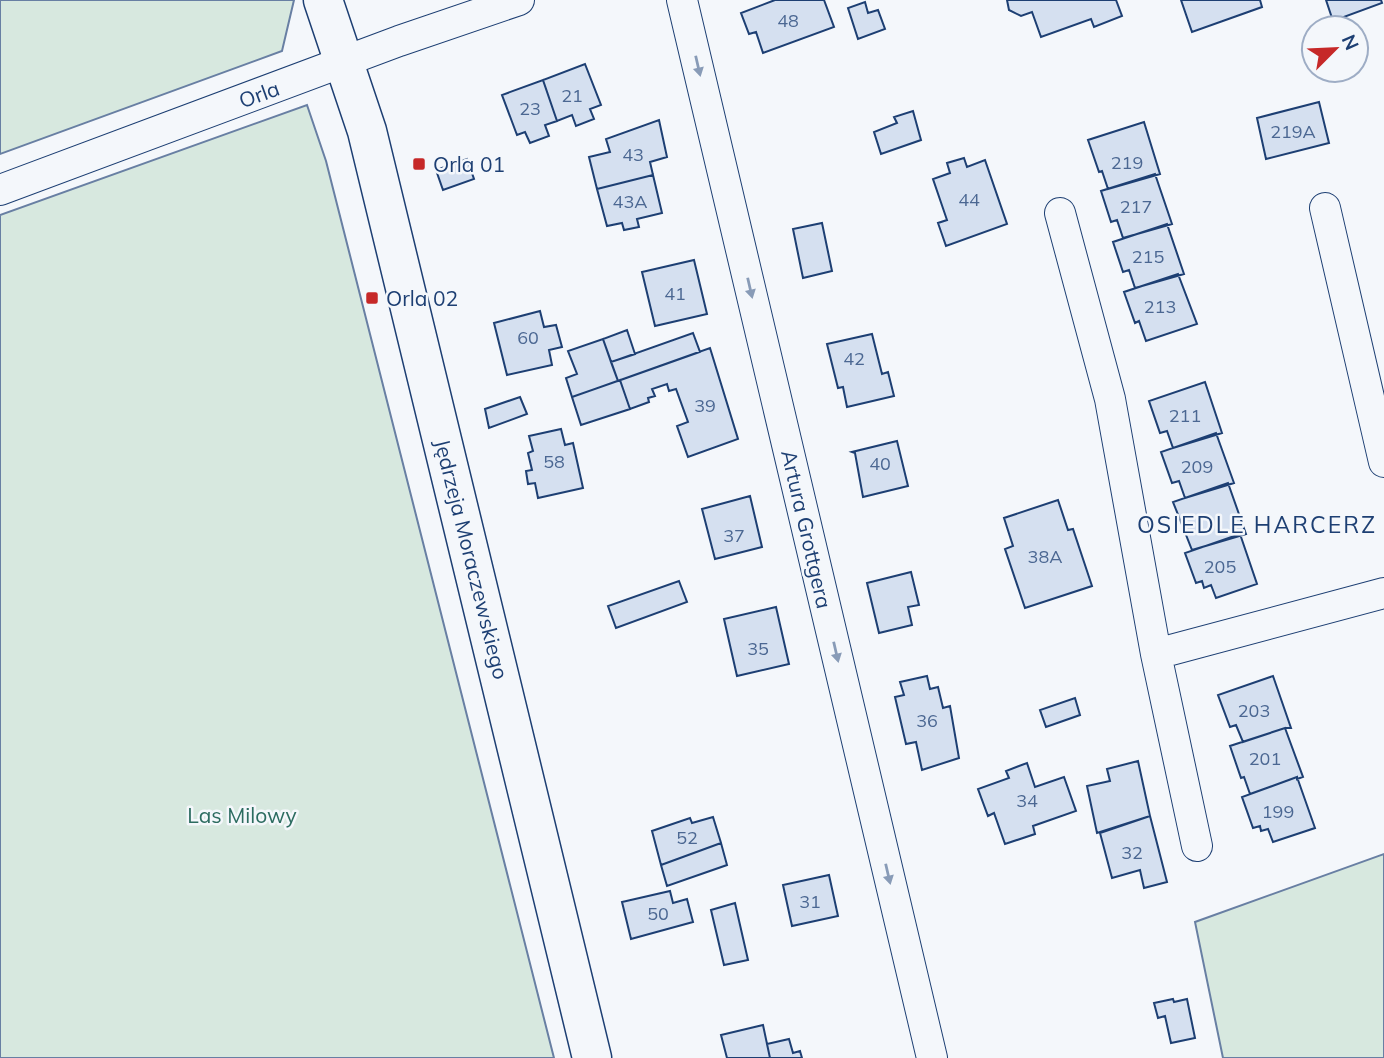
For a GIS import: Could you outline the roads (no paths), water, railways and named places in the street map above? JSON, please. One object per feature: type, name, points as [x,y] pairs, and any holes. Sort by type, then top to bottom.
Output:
[{"type":"street","name":"Jędrzeja Moraczewskiego","points":[[323,0],[367,131],[389,216],[592,1058]]},
{"type":"street","name":"Orla","points":[[0,190],[519,0]]},
{"type":"street","name":"Artura Grottgera","points":[[682,0],[932,1058]]},
{"type":"street","points":[[1325,208],[1384,462]]},
{"type":"street","points":[[1060,214],[1111,398],[1156,654],[1197,846]]},
{"type":"street","points":[[1156,654],[1384,593]]},
{"type":"place","name":"Orla 01","points":[[419,164]]},
{"type":"place","name":"Orla 02","points":[[372,298]]},
{"type":"district","name":"OSIEDLE HARCERZ","points":[[1257,524]]},
{"type":"park label","name":"Las Milowy","points":[[242,815]]}]
